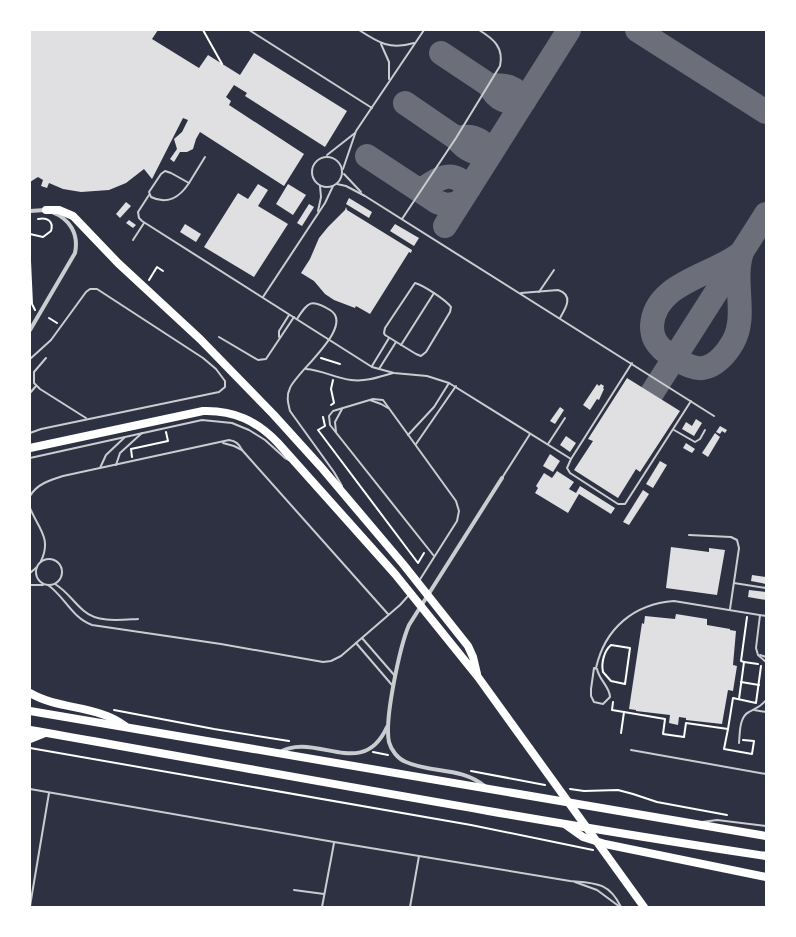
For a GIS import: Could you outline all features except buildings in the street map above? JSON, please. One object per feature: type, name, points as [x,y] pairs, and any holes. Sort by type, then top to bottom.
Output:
[{"type":"highway","points":[[46,210],[59,210],[72,216],[273,414],[403,564],[468,646],[478,677]]},
{"type":"highway","points":[[30,448],[190,413],[215,411],[239,416],[260,426],[278,443],[395,574],[478,677],[644,907]]},
{"type":"highway","points":[[30,693],[51,703],[103,714],[115,719],[126,727]]},
{"type":"highway","points":[[30,711],[766,836]]},
{"type":"highway","points":[[30,730],[564,824],[766,856]]},
{"type":"highway","points":[[30,738],[46,733]]},
{"type":"highway","points":[[564,824],[583,837],[599,843],[766,877]]},
{"type":"street","points":[[30,211],[46,210],[60,215],[68,222],[76,236],[74,259],[30,330]]},
{"type":"street","points":[[487,788],[475,779],[460,773],[414,765],[403,761],[390,745],[388,725],[402,645],[409,625],[502,478]]},
{"type":"street","points":[[278,753],[294,746],[351,754],[362,753],[371,749],[378,742],[388,725]]},
{"type":"lane","points":[[249,30],[372,108]]},
{"type":"lane","points":[[359,30],[381,44],[394,46],[414,43]]},
{"type":"lane","points":[[356,131],[343,173],[337,184],[324,187],[320,185],[314,179],[312,171],[315,163],[356,131],[424,30]]},
{"type":"lane","points":[[402,219],[456,138],[500,66],[501,55],[498,45],[479,30]]},
{"type":"lane","points":[[381,44],[389,62],[389,81]]},
{"type":"lane","points":[[326,156],[335,158],[343,169]]},
{"type":"lane","points":[[149,195],[158,200],[172,199],[182,193],[205,157]]},
{"type":"lane","points":[[189,183],[165,171],[149,190],[149,195],[138,212],[139,218],[144,223],[372,367],[394,373],[428,376],[456,386],[571,459]]},
{"type":"lane","points":[[343,173],[365,196]]},
{"type":"lane","points":[[337,184],[346,186],[365,196],[714,416]]},
{"type":"lane","points":[[317,213],[321,197],[320,185]]},
{"type":"lane","points":[[263,297],[317,213],[329,198],[333,186]]},
{"type":"lane","points":[[133,240],[144,223]]},
{"type":"lane","points":[[539,292],[554,270]]},
{"type":"lane","points":[[419,284],[434,294],[450,304],[452,310],[424,354],[418,355],[385,336],[384,330],[413,285],[419,284]]},
{"type":"lane","points":[[30,359],[44,347],[86,292],[90,289],[97,289],[203,358],[225,381],[225,386],[219,392],[30,433]]},
{"type":"lane","points":[[521,293],[558,290],[565,293],[568,304],[560,318]]},
{"type":"lane","points":[[401,345],[434,294]]},
{"type":"lane","points":[[279,337],[284,334],[306,305],[312,302],[320,304],[336,315],[337,324],[328,340],[291,385],[288,394],[288,405],[290,411],[334,472],[344,495]]},
{"type":"lane","points":[[219,337],[262,361],[266,359],[290,314]]},
{"type":"lane","points":[[30,322],[30,330]]},
{"type":"lane","points":[[372,367],[390,338]]},
{"type":"lane","points":[[379,369],[396,342]]},
{"type":"lane","points":[[46,358],[34,372],[33,379],[36,386],[88,419]]},
{"type":"lane","points":[[632,363],[571,459],[567,466],[568,472],[618,504],[623,505],[627,502],[691,401]]},
{"type":"lane","points":[[306,369],[320,370],[358,381],[374,379],[394,373]]},
{"type":"lane","points":[[408,435],[434,407],[449,383]]},
{"type":"lane","points":[[30,393],[36,386]]},
{"type":"lane","points":[[415,444],[456,386]]},
{"type":"lane","points":[[48,585],[60,594],[76,616],[92,624],[322,662],[337,659],[389,615],[408,596],[457,521],[458,506],[390,409],[370,400],[335,410],[329,416],[330,424],[434,556]]},
{"type":"lane","points":[[337,432],[335,422],[342,409]]},
{"type":"lane","points":[[548,444],[565,418]]},
{"type":"lane","points":[[30,458],[202,420],[232,423],[258,435],[284,458],[294,461]]},
{"type":"lane","points":[[673,430],[695,442],[700,439],[705,430]]},
{"type":"lane","points":[[116,465],[120,453],[144,432]]},
{"type":"lane","points":[[502,478],[530,433]]},
{"type":"lane","points":[[100,468],[106,455],[127,436]]},
{"type":"lane","points":[[30,496],[34,490],[47,481],[229,440],[234,441],[238,443],[242,450],[389,615]]},
{"type":"lane","points":[[30,508],[45,538],[44,553],[40,563],[30,573]]},
{"type":"lane","points":[[689,535],[732,537],[737,540],[739,548],[730,609]]},
{"type":"lane","points":[[30,585],[55,584],[62,574],[59,564],[50,560],[40,563]]},
{"type":"lane","points":[[37,567],[36,575],[44,584]]},
{"type":"lane","points":[[734,583],[766,588]]},
{"type":"lane","points":[[55,584],[72,597],[84,611],[94,616],[110,620],[138,619]]},
{"type":"lane","points":[[596,668],[602,681],[610,691],[610,697],[603,704],[594,702],[591,696],[592,676],[602,648],[613,631],[628,616],[646,606],[674,601],[766,616]]},
{"type":"lane","points":[[760,615],[756,645],[758,655],[766,662]]},
{"type":"lane","points":[[362,638],[396,677]]},
{"type":"lane","points":[[356,643],[394,688]]},
{"type":"lane","points":[[758,655],[766,657]]},
{"type":"lane","points":[[739,743],[743,718],[747,712],[759,707],[766,700]]},
{"type":"lane","points":[[754,710],[766,712]]},
{"type":"lane","points":[[631,750],[766,774]]},
{"type":"lane","points":[[30,789],[334,842],[602,885],[613,894],[621,907]]},
{"type":"lane","points":[[30,906],[31,889],[49,792]]},
{"type":"lane","points":[[698,824],[704,821],[717,820],[766,826]]},
{"type":"lane","points":[[322,907],[334,842]]},
{"type":"lane","points":[[410,907],[419,856]]},
{"type":"lane","points":[[570,881],[597,890],[621,907]]},
{"type":"lane","points":[[294,890],[324,894]]},
{"type":"path","points":[[203,30],[222,64]]},
{"type":"path","points":[[30,234],[43,236],[51,231],[52,224],[49,220],[44,218],[38,219]]},
{"type":"path","points":[[30,261],[32,304],[35,310]]},
{"type":"path","points":[[148,282],[157,267],[163,271]]},
{"type":"path","points":[[49,318],[62,325]]},
{"type":"path","points":[[316,356],[340,364]]},
{"type":"path","points":[[327,409],[334,403],[331,386],[335,375]]},
{"type":"path","points":[[324,413],[325,426],[318,430],[418,563],[428,548]]},
{"type":"path","points":[[132,462],[130,449],[168,441],[165,427]]},
{"type":"path","points":[[739,700],[744,662],[741,661],[748,612]]},
{"type":"path","points":[[613,645],[630,648],[626,684],[611,681],[603,672],[603,660],[608,648],[613,645]]},
{"type":"path","points":[[739,739],[754,741],[752,754],[724,749],[732,698],[756,703],[762,664],[744,662]]},
{"type":"path","points":[[741,682],[759,685]]},
{"type":"path","points":[[613,701],[612,710],[665,720],[663,734],[684,738],[686,723],[728,729]]},
{"type":"path","points":[[621,732],[624,712]]},
{"type":"path","points":[[30,748],[472,825],[593,850]]},
{"type":"taxiway","points":[[445,226],[569,30]]},
{"type":"taxiway","points":[[637,30],[766,112]]},
{"type":"taxiway","points":[[441,53],[489,85],[499,98],[508,102],[524,101],[510,87],[489,85]]},
{"type":"taxiway","points":[[405,103],[456,138],[468,149],[481,153],[491,152],[484,143],[476,138],[456,138]]},
{"type":"taxiway","points":[[367,156],[437,202],[446,205],[459,203]]},
{"type":"taxiway","points":[[421,190],[445,177],[457,178],[469,188]]},
{"type":"taxiway","points":[[652,393],[766,214]]},
{"type":"taxiway","points":[[742,252],[738,275],[739,321],[731,346],[717,362],[703,368],[690,366],[669,355],[658,345],[654,338],[652,326],[655,311],[663,299],[687,282],[716,268],[742,252]]}]
